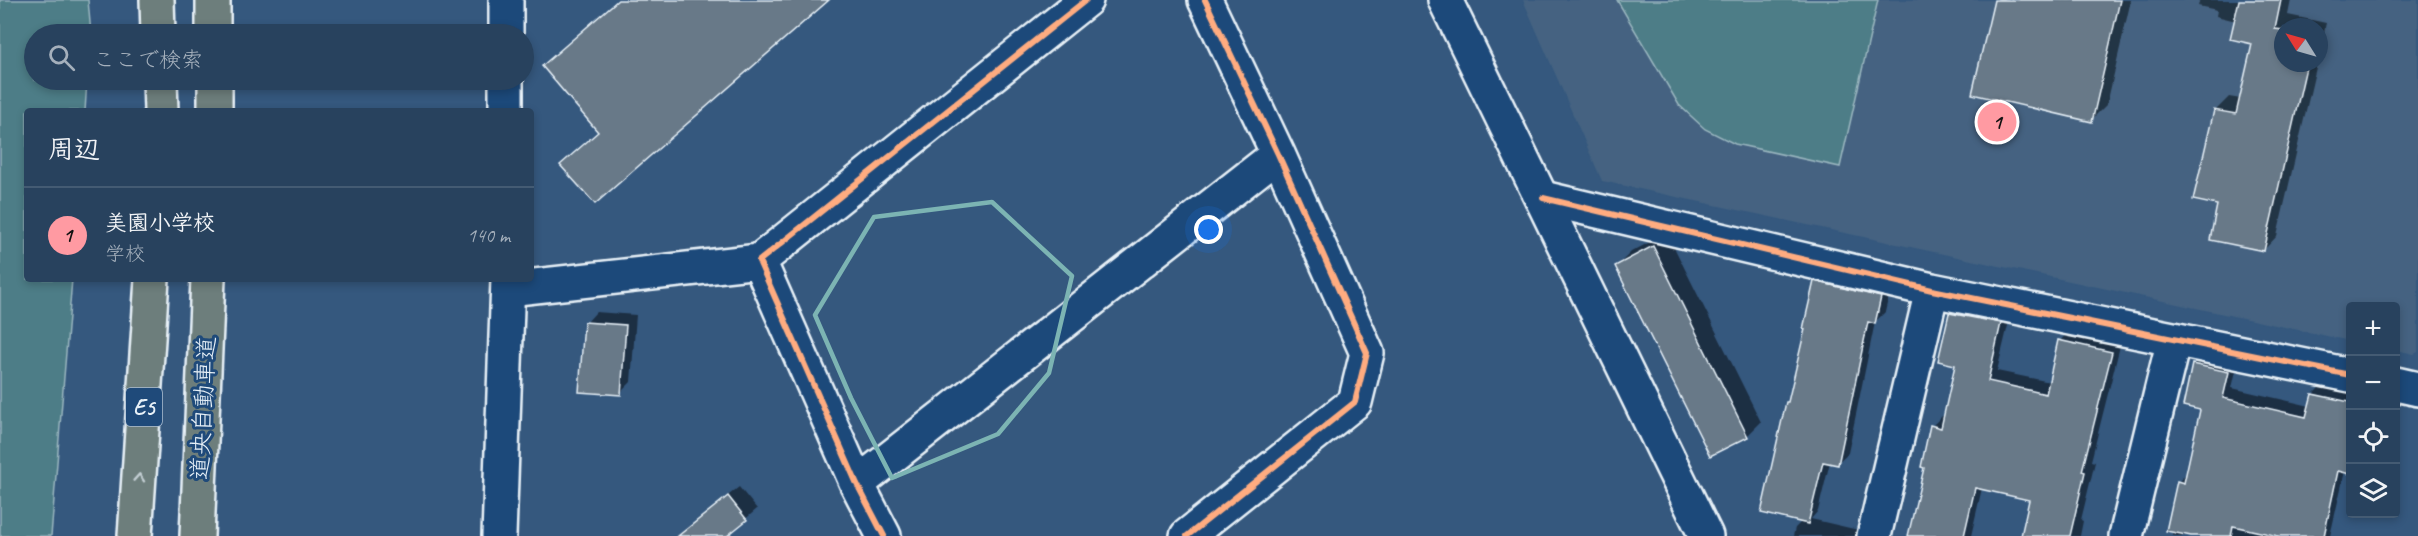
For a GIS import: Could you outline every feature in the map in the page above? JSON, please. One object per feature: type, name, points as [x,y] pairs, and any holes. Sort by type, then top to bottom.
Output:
[{"type":"highway","points":[[157,0],[158,24]]},
{"type":"highway","points":[[213,0],[213,24]]},
{"type":"highway","points":[[160,90],[161,108]]},
{"type":"highway","points":[[214,90],[215,108]]},
{"type":"highway","name":"E5","points":[[135,536],[152,282]]},
{"type":"highway","name":"道央自動車道","points":[[197,536],[208,282]]},
{"type":"street","points":[[506,0],[506,24]]},
{"type":"street","points":[[534,282],[759,261],[1086,0]]},
{"type":"street","points":[[1187,536],[1355,402],[1367,353],[1278,154],[1205,0]]},
{"type":"street","points":[[1445,0],[1706,536]]},
{"type":"street","points":[[506,90],[506,108]]},
{"type":"street","points":[[857,484],[1278,154]]},
{"type":"street","points":[[1543,198],[1932,290],[2346,374]]},
{"type":"street","points":[[759,261],[857,484],[884,536]]},
{"type":"street","points":[[499,536],[508,284],[530,282]]},
{"type":"street","points":[[1874,536],[1932,290]]},
{"type":"street","points":[[2126,536],[2174,339]]},
{"type":"street","points":[[2400,385],[2418,389]]},
{"type":"highlighted area","points":[[992,202],[1072,276],[1049,373],[998,434],[892,478],[851,398],[815,315],[874,217]]},
{"type":"shaded area","points":[[1523,0],[2418,0],[2418,352],[2414,354],[2400,351],[2400,302],[2346,302],[2346,340],[1602,181]]},
{"type":"green space","points":[[0,0],[88,0],[90,24],[24,24],[24,90],[86,90],[85,108],[24,108],[24,282],[72,282],[51,536],[0,536]]},
{"type":"green space","points":[[1617,0],[1878,0],[1840,167],[1735,144],[1705,129],[1679,105]]},
{"type":"building","points":[[618,0],[829,0],[595,204],[560,165],[598,132],[542,66]]},
{"type":"building","points":[[1994,0],[2120,0],[2092,122],[1972,94]]},
{"type":"building","points":[[2239,0],[2281,0],[2277,18],[2274,18],[2274,72],[2305,72],[2264,251],[2210,240],[2217,205],[2193,200],[2214,110],[2236,114],[2252,44],[2230,39]]},
{"type":"building","points":[[1653,246],[1748,437],[1710,456],[1615,266]]},
{"type":"building","points":[[1814,281],[1881,297],[1875,324],[1868,322],[1838,465],[1823,462],[1808,524],[1761,513],[1805,329],[1803,329]]},
{"type":"building","points":[[1949,313],[2001,323],[1988,381],[2046,394],[2058,340],[2112,352],[2082,471],[2085,472],[2070,536],[2021,536],[2029,500],[1975,488],[1964,536],[1908,536],[1924,468],[1921,467],[1930,425],[1941,428],[1955,365],[1938,361]]},
{"type":"building","points":[[584,322],[626,325],[621,395],[579,392]]},
{"type":"building","points":[[2192,364],[2229,372],[2223,398],[2306,417],[2312,394],[2346,401],[2346,473],[2338,471],[2324,536],[2278,536],[2233,526],[2231,536],[2191,536],[2166,531],[2177,481],[2184,483],[2200,410],[2183,406]]},
{"type":"building","points":[[728,496],[747,520],[727,536],[678,536]]},
{"type":"cycle path","points":[[884,536],[857,484],[759,261],[1086,0]]},
{"type":"cycle path","points":[[1187,536],[1355,402],[1367,353],[1278,154],[1205,0]]},
{"type":"cycle path","points":[[1543,198],[1932,290],[2346,374]]},
{"type":"place","name":"美園小学校","points":[[1997,122]]}]
